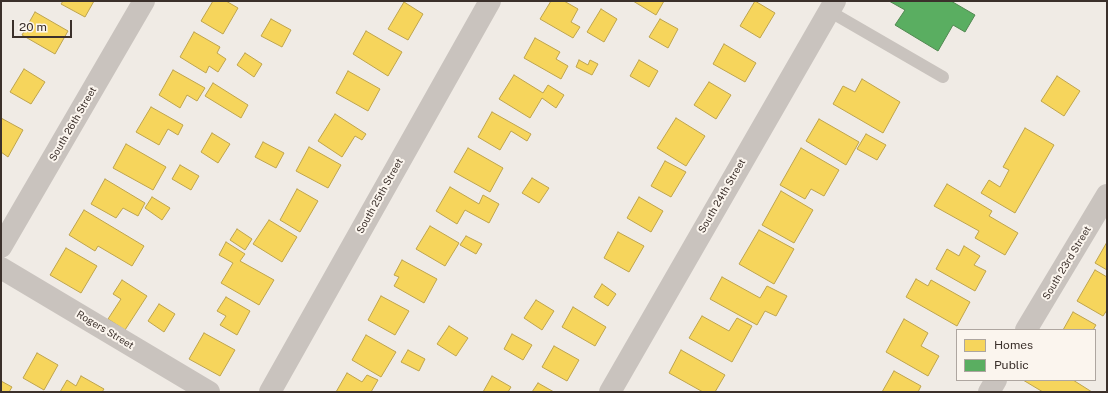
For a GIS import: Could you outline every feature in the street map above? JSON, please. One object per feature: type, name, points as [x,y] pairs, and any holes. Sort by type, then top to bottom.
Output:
[{"type":"street","name":"South 26th Street","points":[[1,247],[144,1]]},
{"type":"street","name":"South 25th Street","points":[[270,392],[490,1]]},
{"type":"street","name":"South 24th Street","points":[[610,392],[832,6]]},
{"type":"street","name":"South 23rd Street","points":[[1027,329],[1107,195]]},
{"type":"street","name":"Rogers Street","points":[[1,268],[209,392]]},
{"type":"street","points":[[989,392],[995,381]]},
{"type":"lane","points":[[832,6],[943,77]]},
{"type":"building: Homes","points":[[63,1],[94,1],[85,17],[61,4]]},
{"type":"building: Homes","points":[[213,1],[226,1],[238,8],[223,34],[201,21]]},
{"type":"building: Homes","points":[[551,1],[564,1],[578,9],[571,22],[580,27],[573,38],[540,19]]},
{"type":"building: Homes","points":[[633,1],[664,1],[656,15]]},
{"type":"building: Homes","points":[[755,1],[775,13],[760,38],[740,26]]},
{"type":"building: Homes","points":[[404,2],[423,14],[408,40],[388,29]]},
{"type":"building: Homes","points":[[601,9],[617,19],[604,42],[587,32]]},
{"type":"building: Homes","points":[[35,12],[68,31],[55,54],[22,35]]},
{"type":"building: Homes","points":[[271,19],[291,30],[282,47],[261,36]]},
{"type":"building: Homes","points":[[660,19],[678,29],[668,48],[649,37]]},
{"type":"building: Homes","points":[[366,31],[402,52],[388,76],[353,54]]},
{"type":"building: Homes","points":[[194,32],[220,47],[217,53],[226,59],[218,72],[209,66],[206,73],[180,57]]},
{"type":"building: Homes","points":[[535,38],[560,52],[556,59],[568,66],[561,79],[524,58]]},
{"type":"building: Homes","points":[[724,44],[756,63],[745,82],[713,64]]},
{"type":"building: Homes","points":[[245,53],[262,64],[254,77],[237,65]]},
{"type":"building: Homes","points":[[579,60],[588,65],[590,60],[598,64],[592,75],[576,67]]},
{"type":"building: Homes","points":[[639,60],[658,71],[649,87],[630,76]]},
{"type":"building: Homes","points":[[24,69],[45,82],[31,104],[10,92]]},
{"type":"building: Homes","points":[[173,70],[205,88],[197,101],[187,95],[180,108],[159,95]]},
{"type":"building: Homes","points":[[348,71],[380,89],[368,111],[336,93]]},
{"type":"building: Homes","points":[[514,75],[543,93],[548,85],[564,95],[556,108],[542,98],[530,118],[499,99]]},
{"type":"building: Homes","points":[[1057,76],[1080,91],[1064,116],[1041,101]]},
{"type":"building: Homes","points":[[862,79],[900,102],[883,133],[833,104],[843,86],[855,92]]},
{"type":"building: Homes","points":[[709,82],[731,95],[716,119],[694,105]]},
{"type":"building: Homes","points":[[213,83],[248,105],[241,118],[205,96]]},
{"type":"building: Homes","points":[[151,107],[183,125],[178,135],[168,129],[159,145],[136,132]]},
{"type":"building: Homes","points":[[492,112],[531,134],[527,141],[511,131],[500,150],[478,137]]},
{"type":"building: Homes","points":[[335,114],[366,134],[362,140],[355,136],[342,157],[318,141]]},
{"type":"building: Homes","points":[[1,118],[23,130],[8,157],[1,152]]},
{"type":"building: Homes","points":[[676,118],[705,136],[686,166],[657,148]]},
{"type":"building: Homes","points":[[819,119],[859,142],[846,165],[806,141]]},
{"type":"building: Homes","points":[[1025,128],[1054,145],[1015,213],[981,193],[989,180],[1000,187],[1009,170],[1003,167]]},
{"type":"building: Homes","points":[[212,133],[230,144],[218,163],[201,152]]},
{"type":"building: Homes","points":[[866,134],[886,145],[877,160],[857,149]]},
{"type":"building: Homes","points":[[263,142],[284,153],[276,168],[255,157]]},
{"type":"building: Homes","points":[[126,144],[166,167],[153,190],[113,168]]},
{"type":"building: Homes","points":[[309,147],[341,165],[328,188],[296,171]]},
{"type":"building: Homes","points":[[468,148],[503,168],[490,192],[454,172]]},
{"type":"building: Homes","points":[[801,148],[839,170],[824,196],[811,189],[805,199],[780,185]]},
{"type":"building: Homes","points":[[665,161],[686,172],[671,197],[651,186]]},
{"type":"building: Homes","points":[[180,165],[199,176],[191,190],[172,179]]},
{"type":"building: Homes","points":[[532,178],[549,188],[539,203],[522,193]]},
{"type":"building: Homes","points":[[105,179],[145,203],[138,216],[123,208],[116,218],[91,204]]},
{"type":"building: Homes","points":[[947,184],[992,211],[989,216],[1018,233],[1005,255],[975,238],[979,231],[934,206]]},
{"type":"building: Homes","points":[[450,187],[479,204],[483,195],[499,204],[489,223],[465,210],[457,224],[436,211]]},
{"type":"building: Homes","points":[[297,189],[318,201],[300,232],[280,220]]},
{"type":"building: Homes","points":[[781,191],[813,210],[794,243],[762,225]]},
{"type":"building: Homes","points":[[152,197],[170,208],[162,220],[145,208]]},
{"type":"building: Homes","points":[[639,197],[663,211],[651,232],[627,218]]},
{"type":"building: Homes","points":[[84,210],[144,246],[132,266],[98,246],[95,251],[69,235]]},
{"type":"building: Homes","points":[[269,220],[297,237],[282,262],[253,244]]},
{"type":"building: Homes","points":[[430,226],[459,243],[445,266],[416,249]]},
{"type":"building: Homes","points":[[237,229],[252,239],[245,250],[230,240]]},
{"type":"building: Homes","points":[[759,230],[794,249],[774,284],[739,264]]},
{"type":"building: Homes","points":[[618,232],[644,246],[629,272],[604,258]]},
{"type":"building: Homes","points":[[466,236],[482,244],[476,254],[460,245]]},
{"type":"building: Homes","points":[[226,242],[245,254],[240,261],[274,280],[259,305],[221,283],[233,263],[219,255]]},
{"type":"building: Homes","points":[[1107,242],[1107,270],[1095,263]]},
{"type":"building: Homes","points":[[964,246],[980,256],[974,265],[986,271],[975,291],[936,269],[947,249],[959,256]]},
{"type":"building: Homes","points":[[66,248],[97,266],[81,293],[50,275]]},
{"type":"building: Homes","points":[[402,260],[437,279],[424,303],[394,286],[399,277],[394,275]]},
{"type":"building: Homes","points":[[1095,270],[1107,277],[1107,310],[1103,316],[1077,301]]},
{"type":"building: Homes","points":[[722,277],[760,298],[767,286],[787,296],[776,316],[765,311],[757,325],[710,299]]},
{"type":"building: Homes","points":[[916,279],[928,286],[931,280],[970,302],[957,326],[906,297]]},
{"type":"building: Homes","points":[[122,280],[147,296],[125,330],[108,319],[121,299],[113,294]]},
{"type":"building: Homes","points":[[602,284],[616,294],[608,306],[594,297]]},
{"type":"building: Homes","points":[[381,296],[409,311],[395,335],[368,320]]},
{"type":"building: Homes","points":[[226,297],[250,311],[237,335],[220,325],[226,316],[217,311]]},
{"type":"building: Homes","points":[[536,300],[554,311],[542,330],[524,318]]},
{"type":"building: Homes","points":[[159,304],[175,314],[164,332],[148,321]]},
{"type":"building: Homes","points":[[573,307],[606,327],[595,346],[562,327]]},
{"type":"building: Homes","points":[[1073,312],[1096,325],[1094,329],[1064,329]]},
{"type":"building: Homes","points":[[702,316],[729,331],[737,318],[752,326],[732,362],[689,338]]},
{"type":"building: Homes","points":[[904,319],[928,333],[921,346],[939,356],[928,376],[886,352]]},
{"type":"building: Homes","points":[[449,326],[468,338],[456,356],[437,344]]},
{"type":"building: Homes","points":[[204,333],[235,350],[220,376],[189,359]]},
{"type":"building: Homes","points":[[512,334],[532,345],[523,360],[504,349]]},
{"type":"building: Homes","points":[[366,335],[396,352],[381,377],[352,360]]},
{"type":"building: Homes","points":[[554,346],[579,360],[567,381],[542,367]]},
{"type":"building: Homes","points":[[408,350],[425,359],[419,371],[401,362]]},
{"type":"building: Homes","points":[[681,350],[725,375],[715,392],[703,392],[669,373]]},
{"type":"building: Homes","points":[[37,353],[58,365],[44,390],[23,378]]},
{"type":"building: Homes","points":[[894,371],[921,386],[918,392],[882,392]]},
{"type":"building: Homes","points":[[347,373],[362,382],[367,375],[378,380],[371,392],[336,392]]},
{"type":"building: Homes","points":[[81,376],[104,389],[102,392],[60,392],[67,380],[76,386]]},
{"type":"building: Homes","points":[[492,376],[511,387],[508,392],[483,392]]},
{"type":"building: Homes","points":[[1,381],[12,387],[9,392],[1,392]]},
{"type":"building: Homes","points":[[1025,381],[1075,381],[1092,392],[1043,392]]},
{"type":"building: Homes","points":[[538,383],[554,392],[532,392]]},
{"type":"building: Public","points":[[889,1],[951,1],[975,15],[965,32],[953,25],[938,51],[895,25],[905,10]]}]
